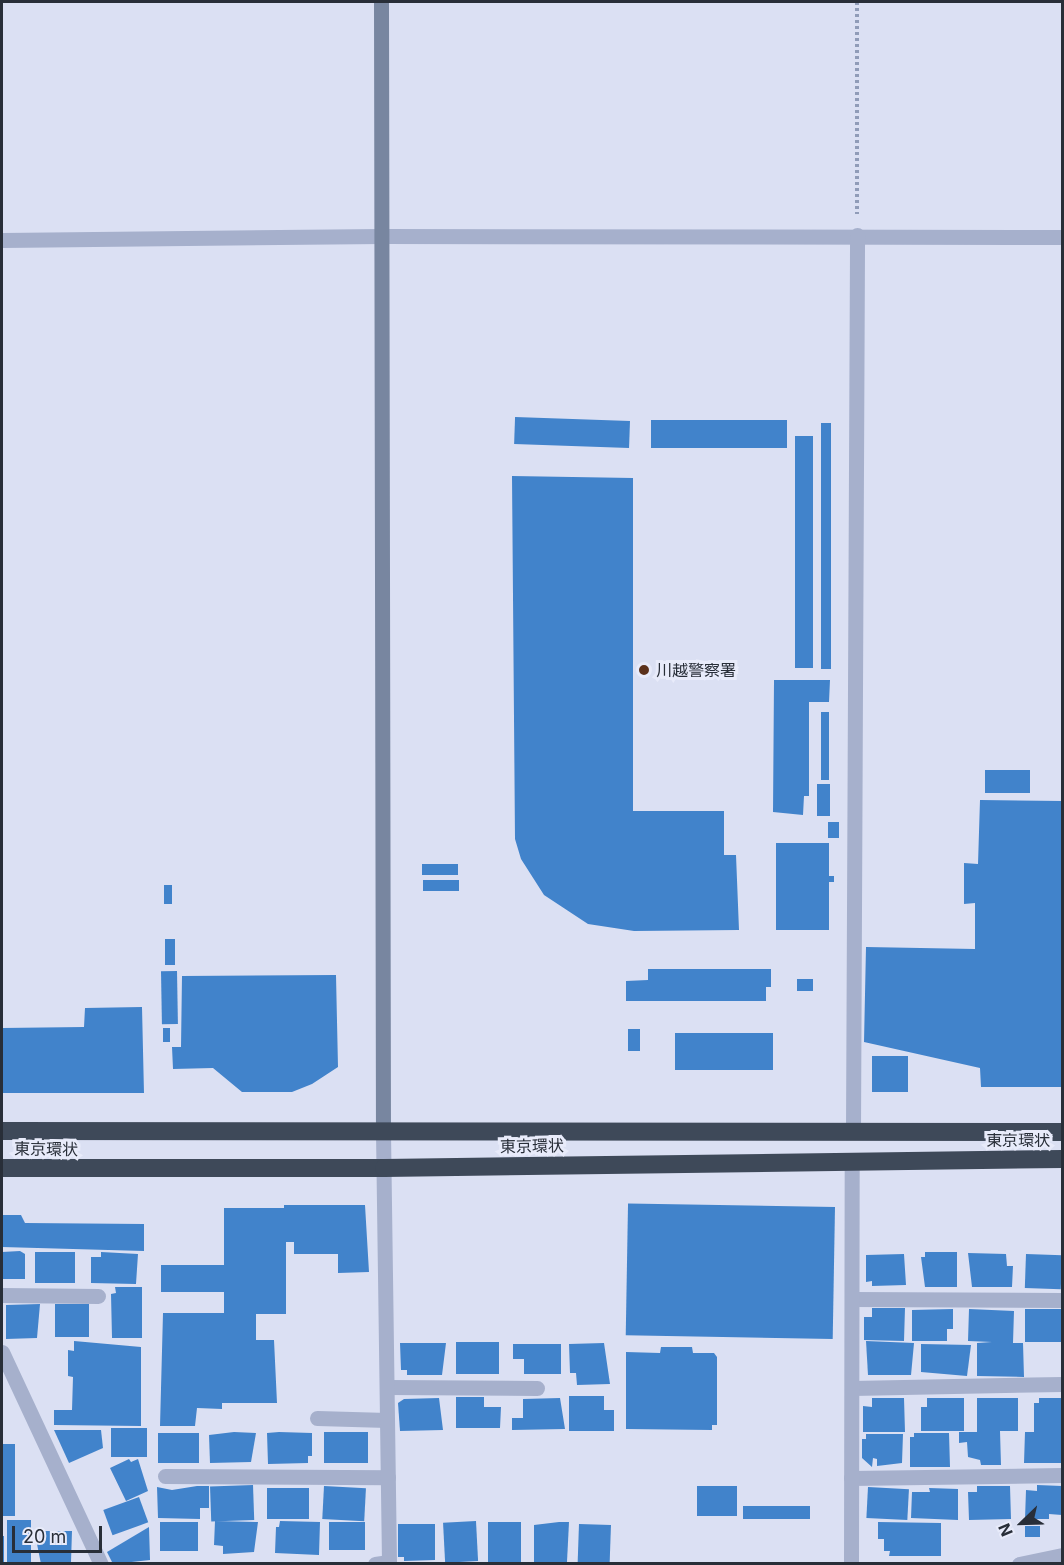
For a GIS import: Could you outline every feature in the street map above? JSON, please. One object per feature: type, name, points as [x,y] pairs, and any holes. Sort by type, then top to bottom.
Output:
[{"type":"highway","name":"東京環状","points":[[2,1131],[1062,1132]]},
{"type":"highway","name":"東京環状","points":[[2,1168],[384,1168],[1062,1159]]},
{"type":"street","points":[[381,2],[382,1132],[388,1477],[384,1563]]},
{"type":"street","points":[[853,1131],[857,235]]},
{"type":"street","points":[[2,240],[382,236],[1062,237]]},
{"type":"street","points":[[852,1161],[852,1563]]},
{"type":"street","points":[[2,1295],[98,1296]]},
{"type":"street","points":[[852,1299],[1062,1300]]},
{"type":"street","points":[[2,1352],[101,1563]]},
{"type":"street","points":[[852,1388],[1062,1384]]},
{"type":"street","points":[[387,1387],[537,1388]]},
{"type":"street","points":[[317,1418],[387,1420]]},
{"type":"street","points":[[851,1478],[1062,1475]]},
{"type":"street","points":[[165,1476],[388,1477]]},
{"type":"street","points":[[1019,1563],[1062,1554]]},
{"type":"path","points":[[857,2],[857,235]]},
{"type":"building","points":[[515,417],[630,421],[629,448],[514,444]]},
{"type":"building","points":[[651,420],[787,420],[787,448],[651,448]]},
{"type":"building","points":[[821,423],[831,423],[831,669],[821,669]]},
{"type":"building","points":[[795,436],[813,436],[813,668],[795,668]]},
{"type":"building","points":[[512,476],[633,478],[633,811],[724,811],[724,855],[736,855],[739,930],[634,931],[588,924],[544,895],[521,859],[515,839]]},
{"type":"building","points":[[774,680],[830,680],[829,702],[809,702],[809,796],[804,796],[803,815],[773,812]]},
{"type":"building","points":[[821,712],[829,712],[829,780],[821,780]]},
{"type":"building","points":[[985,770],[1030,770],[1030,793],[985,793]]},
{"type":"building","points":[[817,784],[830,784],[830,816],[817,816]]},
{"type":"building","points":[[980,800],[1062,801],[1062,1087],[981,1087],[980,1068],[864,1042],[866,947],[975,949],[975,903],[964,904],[964,863],[978,864]]},
{"type":"building","points":[[828,822],[839,822],[839,838],[828,838]]},
{"type":"building","points":[[776,843],[829,843],[829,876],[834,876],[834,882],[829,882],[829,930],[776,930]]},
{"type":"building","points":[[422,864],[458,864],[458,875],[422,875]]},
{"type":"building","points":[[423,880],[459,880],[459,891],[423,891]]},
{"type":"building","points":[[164,885],[172,885],[172,904],[164,904]]},
{"type":"building","points":[[165,939],[175,939],[175,965],[165,965]]},
{"type":"building","points":[[648,969],[771,969],[771,987],[766,987],[766,1001],[626,1001],[626,981],[648,980]]},
{"type":"building","points":[[161,971],[177,971],[178,1024],[162,1024]]},
{"type":"building","points":[[336,975],[338,1067],[312,1084],[292,1092],[242,1092],[213,1068],[173,1069],[172,1047],[181,1047],[182,976]]},
{"type":"building","points":[[797,979],[813,979],[813,991],[797,991]]},
{"type":"building","points":[[142,1007],[144,1093],[2,1093],[2,1028],[84,1027],[85,1008]]},
{"type":"building","points":[[163,1028],[170,1028],[170,1042],[163,1042]]},
{"type":"building","points":[[628,1029],[640,1029],[640,1051],[628,1051]]},
{"type":"building","points":[[675,1033],[773,1033],[773,1070],[675,1070]]},
{"type":"building","points":[[872,1056],[908,1056],[908,1092],[872,1092]]},
{"type":"building","points":[[628,1203],[835,1207],[833,1339],[626,1335]]},
{"type":"building","points":[[284,1205],[365,1205],[369,1272],[338,1273],[338,1254],[294,1254],[294,1242],[286,1242],[286,1314],[256,1314],[256,1340],[274,1340],[277,1403],[222,1403],[222,1409],[197,1408],[195,1426],[160,1426],[163,1313],[224,1313],[224,1292],[161,1292],[161,1265],[224,1265],[224,1208],[284,1208]]},
{"type":"building","points":[[2,1215],[21,1215],[25,1223],[144,1224],[144,1251],[2,1247]]},
{"type":"building","points":[[20,1251],[25,1254],[25,1279],[2,1279],[2,1252]]},
{"type":"building","points":[[35,1252],[75,1252],[75,1283],[35,1283]]},
{"type":"building","points":[[101,1252],[138,1254],[136,1284],[91,1283],[91,1257],[101,1257]]},
{"type":"building","points":[[925,1252],[957,1252],[957,1287],[925,1287],[921,1257],[925,1257]]},
{"type":"building","points":[[968,1253],[1006,1254],[1007,1266],[1013,1266],[1012,1287],[972,1287]]},
{"type":"building","points":[[904,1254],[906,1285],[872,1286],[872,1281],[866,1282],[866,1255]]},
{"type":"building","points":[[1026,1254],[1062,1255],[1061,1289],[1025,1288]]},
{"type":"building","points":[[115,1287],[142,1287],[142,1338],[112,1338],[111,1294],[116,1293]]},
{"type":"building","points":[[40,1304],[37,1338],[6,1339],[6,1305]]},
{"type":"building","points":[[55,1304],[89,1304],[89,1337],[55,1337]]},
{"type":"building","points":[[872,1308],[905,1308],[904,1341],[864,1340],[864,1317],[872,1317]]},
{"type":"building","points":[[953,1309],[953,1329],[947,1329],[947,1341],[912,1341],[912,1310]]},
{"type":"building","points":[[969,1309],[1014,1311],[1013,1343],[1023,1343],[1024,1377],[977,1376],[977,1343],[992,1342],[968,1341]]},
{"type":"building","points":[[1025,1309],[1062,1309],[1062,1342],[1025,1342]]},
{"type":"building","points":[[74,1341],[141,1347],[141,1426],[54,1425],[54,1410],[72,1410],[73,1377],[68,1376],[68,1350],[74,1351]]},
{"type":"building","points":[[866,1341],[914,1343],[911,1375],[868,1375]]},
{"type":"building","points":[[456,1342],[499,1342],[499,1374],[456,1374]]},
{"type":"building","points":[[400,1343],[446,1343],[442,1375],[407,1375],[407,1370],[401,1370]]},
{"type":"building","points":[[604,1343],[610,1384],[577,1385],[576,1373],[570,1373],[569,1344]]},
{"type":"building","points":[[513,1344],[561,1344],[561,1374],[524,1374],[524,1359],[513,1359]]},
{"type":"building","points":[[921,1344],[971,1345],[967,1376],[921,1372]]},
{"type":"building","points":[[661,1347],[692,1347],[693,1353],[714,1353],[717,1357],[717,1425],[712,1425],[712,1430],[626,1429],[626,1352],[660,1353]]},
{"type":"building","points":[[569,1396],[604,1396],[604,1410],[614,1410],[614,1431],[569,1431]]},
{"type":"building","points":[[456,1397],[484,1397],[484,1407],[501,1407],[500,1428],[456,1428]]},
{"type":"building","points":[[439,1398],[443,1430],[400,1431],[398,1403],[404,1399]]},
{"type":"building","points":[[560,1398],[565,1429],[512,1430],[512,1418],[523,1418],[523,1399]]},
{"type":"building","points":[[872,1398],[904,1398],[905,1432],[863,1432],[863,1406],[872,1407]]},
{"type":"building","points":[[927,1398],[964,1398],[964,1431],[921,1431],[921,1407],[927,1407]]},
{"type":"building","points":[[977,1398],[1018,1398],[1018,1431],[1000,1431],[1001,1465],[981,1465],[980,1460],[968,1457],[967,1442],[959,1443],[959,1432],[977,1432]]},
{"type":"building","points":[[1039,1398],[1062,1398],[1062,1463],[1024,1463],[1025,1432],[1034,1432],[1034,1403],[1039,1403]]},
{"type":"building","points":[[111,1428],[147,1428],[147,1457],[111,1457]]},
{"type":"building","points":[[54,1430],[101,1430],[103,1448],[69,1463]]},
{"type":"building","points":[[234,1432],[256,1433],[251,1462],[210,1463],[209,1435]]},
{"type":"building","points":[[324,1432],[368,1432],[368,1463],[324,1463]]},
{"type":"building","points":[[158,1433],[199,1433],[199,1463],[158,1463]]},
{"type":"building","points":[[267,1433],[312,1433],[312,1456],[308,1456],[308,1463],[268,1464]]},
{"type":"building","points":[[914,1433],[949,1433],[950,1467],[910,1467],[910,1437],[914,1437]]},
{"type":"building","points":[[866,1434],[903,1434],[902,1463],[877,1466],[877,1459],[873,1458],[872,1467],[862,1458],[862,1439],[866,1439]]},
{"type":"building","points":[[2,1444],[15,1444],[15,1516],[2,1516]]},
{"type":"building","points":[[129,1459],[131,1462],[138,1459],[148,1491],[126,1501],[110,1468]]},
{"type":"building","points":[[253,1485],[254,1520],[211,1521],[210,1487]]},
{"type":"building","points":[[1037,1485],[1062,1486],[1062,1515],[1049,1514],[1049,1519],[1025,1519],[1026,1490],[1037,1491]]},
{"type":"building","points":[[209,1486],[209,1508],[200,1508],[200,1519],[158,1518],[157,1487],[172,1490]]},
{"type":"building","points":[[324,1486],[366,1488],[364,1521],[322,1519]]},
{"type":"building","points":[[697,1486],[737,1486],[737,1516],[697,1516]]},
{"type":"building","points":[[977,1486],[1010,1486],[1011,1519],[969,1520],[968,1492],[977,1492]]},
{"type":"building","points":[[868,1487],[909,1489],[907,1520],[866,1518]]},
{"type":"building","points":[[267,1488],[309,1488],[309,1519],[267,1519]]},
{"type":"building","points":[[929,1488],[958,1489],[958,1520],[911,1518],[912,1492],[930,1492]]},
{"type":"building","points":[[139,1497],[148,1522],[113,1535],[103,1510]]},
{"type":"building","points":[[743,1506],[810,1506],[810,1519],[743,1519]]},
{"type":"building","points":[[7,1520],[31,1520],[31,1564],[7,1564]]},
{"type":"building","points":[[215,1521],[258,1522],[254,1552],[223,1554],[223,1546],[214,1545]]},
{"type":"building","points":[[280,1521],[320,1522],[319,1555],[275,1553],[276,1527],[279,1527]]},
{"type":"building","points":[[476,1521],[478,1561],[445,1563],[443,1523]]},
{"type":"building","points":[[160,1522],[198,1522],[198,1551],[160,1551]]},
{"type":"building","points":[[329,1522],[365,1522],[365,1550],[329,1550]]},
{"type":"building","points":[[488,1522],[521,1522],[521,1563],[488,1563]]},
{"type":"building","points":[[569,1522],[567,1562],[534,1562],[534,1525]]},
{"type":"building","points":[[878,1522],[941,1523],[941,1556],[889,1556],[890,1551],[884,1551],[884,1539],[878,1539]]},
{"type":"building","points":[[398,1524],[435,1524],[435,1560],[404,1561],[404,1557],[398,1557]]},
{"type":"building","points":[[579,1524],[611,1525],[610,1564],[578,1563]]},
{"type":"building","points":[[1025,1526],[1040,1526],[1040,1537],[1025,1537]]},
{"type":"building","points":[[149,1527],[150,1560],[113,1564],[107,1552]]},
{"type":"building","points":[[41,1531],[72,1531],[71,1562],[41,1564],[37,1544],[41,1544]]},
{"type":"building","points":[[2,1536],[4,1536],[4,1564],[2,1564]]},
{"type":"place","name":"川越警察署","points":[[644,670]]}]
